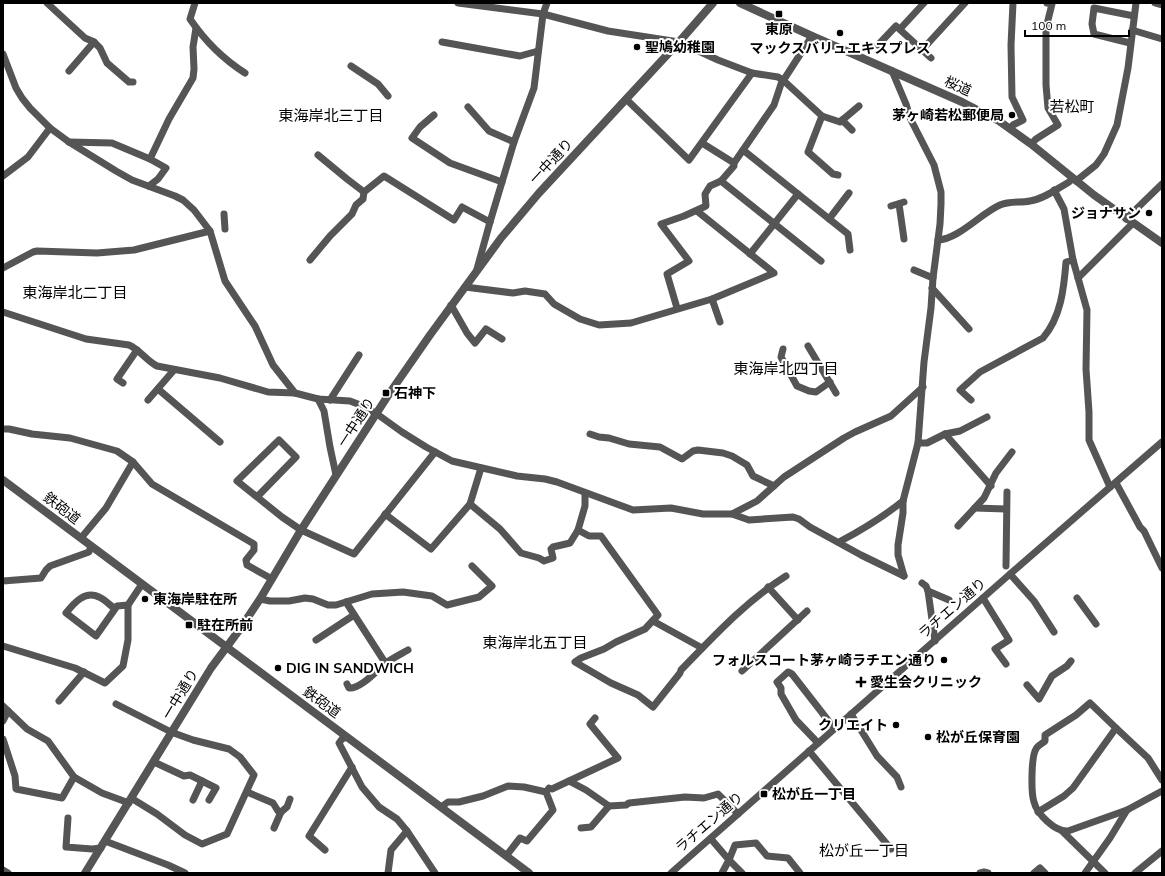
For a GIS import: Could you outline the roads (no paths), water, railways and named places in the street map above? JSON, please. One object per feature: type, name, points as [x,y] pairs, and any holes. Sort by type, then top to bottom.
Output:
[{"type":"street","points":[[47,3],[85,38],[94,42],[100,48],[110,66],[129,82],[133,82]]},
{"type":"street","points":[[195,3],[190,19],[196,28],[220,55],[245,73]]},
{"type":"street","points":[[458,3],[543,14],[608,31],[679,42],[718,60],[752,73],[778,77],[822,116],[840,122],[859,106]]},
{"type":"street","points":[[477,270],[514,142],[534,88],[543,14],[547,3]]},
{"type":"street","name":"一中通り","points":[[85,873],[211,668],[260,599],[336,475],[451,305],[539,193],[679,42],[713,3]]},
{"type":"street","name":"桜道","points":[[740,3],[983,112],[1011,128],[1075,180],[1162,244]]},
{"type":"street","points":[[900,28],[924,3]]},
{"type":"street","points":[[922,50],[965,3]]},
{"type":"street","points":[[1011,128],[1013,125],[1023,120],[1012,97],[1011,45],[1013,3]]},
{"type":"street","points":[[1031,144],[1036,138],[1058,125],[1048,108],[1046,85],[1046,28],[1052,4],[1047,3]]},
{"type":"street","points":[[938,240],[942,240],[959,232],[1000,204],[1036,200],[1075,180],[1096,165],[1108,147],[1120,112],[1136,3]]},
{"type":"street","points":[[1155,3],[1162,5]]},
{"type":"street","points":[[1130,43],[1094,34],[1092,24],[1094,8],[1134,16]]},
{"type":"street","points":[[878,45],[896,26],[900,28],[931,58]]},
{"type":"street","points":[[150,159],[169,119],[192,78],[194,69],[193,47],[196,28]]},
{"type":"street","points":[[1132,30],[1162,39]]},
{"type":"street","points":[[677,308],[667,274],[689,261],[661,224],[697,211],[706,206],[705,194],[710,186],[721,181],[734,166],[734,163],[774,105],[781,84],[812,36]]},
{"type":"street","points":[[69,70],[94,42]]},
{"type":"street","points":[[442,42],[520,56],[538,51]]},
{"type":"street","points":[[3,54],[16,88],[22,98],[50,128],[68,142],[116,171],[132,180],[175,196],[183,200],[194,210],[210,231],[224,281],[255,326],[273,365],[295,393]]},
{"type":"street","points":[[351,66],[378,84],[388,96]]},
{"type":"street","points":[[3,312],[86,339],[129,345],[153,364],[158,366],[220,378],[268,392],[295,393],[318,399],[350,402],[362,406],[377,414],[402,432],[452,461],[517,476],[557,482],[633,510],[671,508],[703,514],[732,514],[749,520],[793,517],[861,555],[904,576],[898,555],[898,545],[903,513],[903,501],[918,444],[924,362],[931,308],[932,278],[938,240],[940,192],[934,165],[910,120],[906,104],[892,70]]},
{"type":"street","points":[[626,99],[689,160],[752,73]]},
{"type":"street","points":[[468,108],[488,130],[514,142]]},
{"type":"street","points":[[434,115],[420,127],[412,138],[450,163],[502,182]]},
{"type":"street","points":[[822,116],[808,152],[833,174],[838,175]]},
{"type":"street","points":[[842,120],[852,130]]},
{"type":"street","points":[[3,176],[28,158],[50,128]]},
{"type":"street","points":[[68,142],[112,143],[150,159],[166,168],[158,179],[149,186]]},
{"type":"street","points":[[702,143],[734,163]]},
{"type":"street","points":[[743,150],[848,234],[850,250]]},
{"type":"street","points":[[318,155],[347,180],[364,192]]},
{"type":"street","points":[[310,260],[352,214],[356,206],[363,199],[364,192],[384,176],[454,220],[462,207],[490,222]]},
{"type":"street","points":[[721,181],[821,261]]},
{"type":"street","points":[[1078,278],[1162,184]]},
{"type":"street","points":[[1054,190],[1064,209],[1073,260],[1085,301],[1087,315],[1085,349],[1089,412],[1089,440],[1113,485],[1144,531],[1162,568]]},
{"type":"street","points":[[829,219],[849,193]]},
{"type":"street","points":[[750,254],[798,194]]},
{"type":"street","points":[[891,206],[901,202],[904,239]]},
{"type":"street","points":[[465,287],[513,293],[524,291],[545,294],[554,304],[576,317],[599,324],[631,323],[677,308],[712,299],[774,273],[697,211]]},
{"type":"street","points":[[224,214],[225,229]]},
{"type":"street","points":[[3,268],[37,251],[97,253],[134,250],[210,231]]},
{"type":"street","points":[[971,400],[960,390],[973,378],[980,372],[1043,338],[1048,332],[1058,312],[1063,294],[1066,262],[1073,260]]},
{"type":"street","points":[[914,270],[932,278]]},
{"type":"street","points":[[932,288],[969,329]]},
{"type":"street","points":[[712,299],[720,322]]},
{"type":"street","points":[[451,305],[467,333],[475,343],[486,329],[502,339]]},
{"type":"street","points":[[808,346],[836,393]]},
{"type":"street","points":[[783,349],[781,357],[798,386],[809,391],[816,392],[830,382]]},
{"type":"street","points":[[123,383],[117,379],[137,350]]},
{"type":"street","points":[[330,400],[359,355]]},
{"type":"street","points":[[148,400],[174,370]]},
{"type":"street","points":[[732,514],[757,501],[784,477],[849,435],[891,416],[923,387]]},
{"type":"street","points":[[158,389],[220,442]]},
{"type":"street","points":[[318,399],[324,411],[336,475]]},
{"type":"street","points":[[918,444],[927,443],[945,434],[960,431],[987,417]]},
{"type":"street","points":[[3,429],[74,439],[117,451],[133,462],[152,484],[254,544],[254,550],[246,560],[247,565],[272,579]]},
{"type":"street","points":[[590,434],[629,444],[660,447],[682,459],[693,451],[698,450],[732,456],[747,465],[753,476],[774,486]]},
{"type":"street","points":[[945,434],[991,486]]},
{"type":"street","points":[[256,497],[296,457],[279,440],[237,481],[256,497],[282,518],[301,530],[354,554],[435,452]]},
{"type":"street","name":"ラチエン通り","points":[[671,873],[834,728],[1162,442]]},
{"type":"street","points":[[958,526],[987,494],[996,473],[1012,452]]},
{"type":"street","points":[[81,538],[106,508],[133,462]]},
{"type":"street","points":[[385,514],[431,550],[470,504],[481,468]]},
{"type":"street","name":"鉄砲道","points":[[3,480],[529,873]]},
{"type":"street","points":[[1006,566],[1007,492]]},
{"type":"street","points":[[470,504],[500,529],[521,553],[544,561],[554,558],[551,549],[553,547],[570,543],[578,530],[585,506],[584,493]]},
{"type":"street","points":[[839,542],[889,513],[903,501]]},
{"type":"street","points":[[975,508],[1006,509]]},
{"type":"street","points":[[578,530],[589,536],[601,536],[658,615],[645,629],[575,662],[638,695],[653,707],[680,674],[681,670],[702,648],[747,604],[768,587],[786,576]]},
{"type":"street","points":[[3,581],[41,578],[50,566],[89,552],[91,546]]},
{"type":"street","points":[[260,599],[270,601],[289,601],[305,598],[313,599],[328,605],[336,605],[372,594],[403,592],[432,596],[447,605],[472,600],[479,597],[492,586],[472,566]]},
{"type":"street","points":[[1010,574],[1034,601],[1054,632]]},
{"type":"street","points":[[922,583],[926,586],[928,591],[935,641]]},
{"type":"street","points":[[3,646],[84,672],[105,683],[123,666],[128,640],[128,605],[142,584]]},
{"type":"street","points":[[768,587],[798,620]]},
{"type":"street","points":[[928,591],[949,600]]},
{"type":"street","points":[[115,608],[99,596],[89,595],[84,596],[66,613],[96,636],[117,606],[128,605]]},
{"type":"street","points":[[983,598],[1009,640],[995,649],[1006,664]]},
{"type":"street","points":[[1077,598],[1096,624]]},
{"type":"street","points":[[346,602],[386,664]]},
{"type":"street","points":[[742,671],[807,611]]},
{"type":"street","points":[[316,640],[354,615]]},
{"type":"street","points":[[653,621],[702,648]]},
{"type":"street","points":[[347,684],[349,688],[354,689],[386,664],[408,650]]},
{"type":"street","points":[[1027,685],[1039,699],[1052,676],[1067,666],[1071,660]]},
{"type":"street","points":[[59,701],[84,672]]},
{"type":"street","points":[[818,743],[796,720],[781,694],[781,688],[777,682],[788,672],[792,674],[834,728]]},
{"type":"street","points":[[1105,873],[1062,831],[1056,828],[1038,812],[1034,802],[1032,772],[1036,748],[1045,741],[1044,735],[1076,716],[1090,703],[1148,758],[1162,780]]},
{"type":"street","points":[[6,708],[27,729],[48,740],[74,777],[102,793],[130,801],[157,814],[185,835],[202,844],[227,834],[254,775],[240,757],[230,749],[193,740],[171,732],[116,704]]},
{"type":"street","points":[[3,721],[6,708]]},
{"type":"street","points":[[851,714],[877,756],[897,777],[901,787]]},
{"type":"street","points":[[546,792],[549,788],[552,789],[618,758],[595,728],[590,724],[595,718]]},
{"type":"street","points":[[1038,812],[1064,796],[1073,788],[1116,728]]},
{"type":"street","points":[[347,737],[342,739],[339,743],[362,787],[379,807],[397,818],[435,873]]},
{"type":"street","points":[[3,739],[14,776],[16,789],[62,798],[74,777]]},
{"type":"street","points":[[809,751],[892,849]]},
{"type":"street","points":[[154,762],[184,776],[190,776],[216,788],[209,800]]},
{"type":"street","points":[[325,850],[309,836],[352,767]]},
{"type":"street","points":[[193,800],[202,781]]},
{"type":"street","points":[[568,781],[586,790],[609,806],[626,806],[629,804],[685,797],[704,798],[718,794],[738,814]]},
{"type":"street","points":[[441,808],[448,802],[459,802],[483,796],[508,786],[524,787],[546,792]]},
{"type":"street","points":[[1062,831],[1068,831],[1127,810],[1162,791]]},
{"type":"street","points":[[247,792],[273,803],[278,811],[281,812]]},
{"type":"street","points":[[506,856],[520,838],[527,841],[553,810],[546,792]]},
{"type":"street","points":[[274,828],[281,812],[287,807],[290,800]]},
{"type":"street","points":[[580,828],[591,827],[609,806]]},
{"type":"street","points":[[1085,873],[1127,810]]},
{"type":"street","points":[[68,818],[66,847],[92,849],[103,845],[168,865],[185,873]]},
{"type":"street","points":[[388,873],[391,850],[407,832]]},
{"type":"street","points":[[711,839],[742,873]]},
{"type":"street","points":[[722,873],[730,860],[735,845],[756,844],[767,856],[788,858],[800,873]]},
{"type":"street","points":[[1139,872],[1162,851]]},
{"type":"street","points":[[166,873],[168,865]]},
{"type":"street","points":[[3,870],[8,873]]},
{"type":"street","points":[[980,873],[988,873]]},
{"type":"place","name":"東原","points":[[779,14]]},
{"type":"place","name":"マックスバリュエキスプレス","points":[[840,33]]},
{"type":"place","name":"聖鳩幼稚園","points":[[637,47]]},
{"type":"place","name":"茅ヶ崎若松郵便局","points":[[1012,115]]},
{"type":"place","name":"ジョナサン","points":[[1149,213]]},
{"type":"place","name":"石神下","points":[[386,393]]},
{"type":"place","name":"東海岸駐在所","points":[[145,599]]},
{"type":"place","name":"駐在所前","points":[[189,625]]},
{"type":"place","name":"フォルスコート茅ヶ崎ラチエン通り","points":[[944,660]]},
{"type":"place","name":"DIG IN SANDWICH","points":[[278,668]]},
{"type":"place","name":"愛生会クリニック","points":[[861,682]]},
{"type":"place","name":"クリエイト","points":[[896,725]]},
{"type":"place","name":"松が丘保育園","points":[[928,737]]},
{"type":"place","name":"松が丘一丁目","points":[[764,794]]},
{"type":"district","name":"若松町","points":[[1072,106]]},
{"type":"district","name":"東海岸北三丁目","points":[[331,115]]},
{"type":"district","name":"東海岸北二丁目","points":[[75,292]]},
{"type":"district","name":"東海岸北四丁目","points":[[786,368]]},
{"type":"district","name":"東海岸北五丁目","points":[[535,642]]},
{"type":"district","name":"松が丘一丁目","points":[[864,850]]}]
